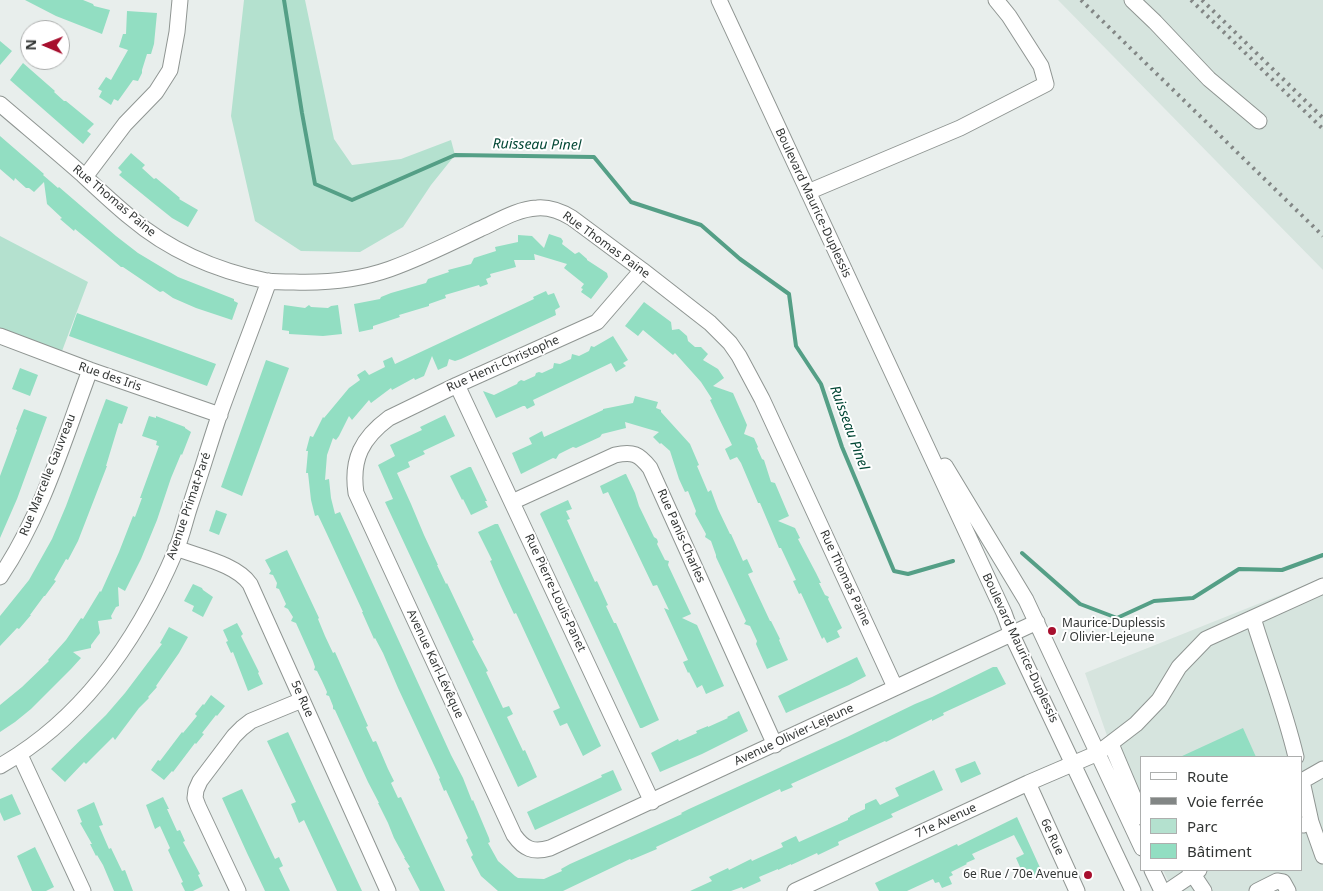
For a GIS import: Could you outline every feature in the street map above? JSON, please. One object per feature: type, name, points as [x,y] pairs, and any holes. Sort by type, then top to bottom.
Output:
[{"type":"street","points":[[85,177],[125,124],[156,92],[170,70],[177,32],[180,0]]},
{"type":"street","name":"Boulevard Maurice-Duplessis","points":[[719,0],[1133,891]]},
{"type":"street","points":[[808,192],[960,128],[1046,84],[1042,66],[1009,16],[996,0]]},
{"type":"street","points":[[1132,0],[1209,79],[1259,122]]},
{"type":"street","name":"Rue Thomas Paine","points":[[0,104],[132,219],[166,243],[184,253],[224,269],[269,281],[324,282],[347,280],[389,270],[512,215],[530,209],[539,208],[556,211],[572,218],[710,323],[739,356],[766,408],[896,687]]},
{"type":"street","name":"Rue Henri-Christophe","points":[[359,451],[365,441],[388,418],[597,322],[642,270]]},
{"type":"street","name":"Avenue Primat-Paré","points":[[0,766],[20,755],[56,726],[97,684],[128,642],[154,596],[176,548],[220,415],[269,281]]},
{"type":"street","name":"Rue des Iris","points":[[0,336],[90,370],[220,415]]},
{"type":"street","name":"Rue Marcelle Gauvreau","points":[[0,577],[14,556],[35,515],[90,370]]},
{"type":"street","name":"Rue Pierre-Louis-Panet","points":[[457,385],[652,802]]},
{"type":"street","name":"Boulevard Maurice-Duplessis","points":[[907,405],[1026,600],[1098,753],[1138,819],[1140,834]]},
{"type":"street","name":"Avenue Karl-Lévêque","points":[[359,451],[354,482],[356,493],[514,835],[520,844],[530,849],[540,851],[550,848]]},
{"type":"street","name":"Rue Panis-Charles","points":[[512,502],[615,455],[635,454],[643,459],[650,468],[775,745]]},
{"type":"street","name":"5e Rue","points":[[176,548],[232,568],[246,578],[250,584],[388,891]]},
{"type":"street","name":"71e Avenue","points":[[795,891],[1028,783],[1098,753],[1136,724],[1159,700],[1180,667],[1206,639],[1323,586]]},
{"type":"street","points":[[1253,618],[1288,723],[1296,756]]},
{"type":"street","name":"Avenue Olivier-Lejeune","points":[[550,848],[1037,622]]},
{"type":"street","points":[[238,891],[198,806],[195,798],[196,790],[200,781],[242,728],[251,721],[302,700]]},
{"type":"street","points":[[1111,744],[1138,819]]},
{"type":"street","points":[[20,755],[83,891]]},
{"type":"street","points":[[1303,779],[1323,769]]},
{"type":"street","name":"6e Rue","points":[[1028,783],[1077,891]]},
{"type":"street","points":[[1303,791],[1306,824],[1323,856]]},
{"type":"street","points":[[1152,871],[1162,891]]},
{"type":"street","points":[[1168,891],[1194,871],[1204,891]]},
{"type":"street","points":[[1257,891],[1277,881],[1283,882],[1288,891]]},
{"type":"shaded area","points":[[1058,0],[1323,0],[1323,270]]},
{"type":"shaded area","points":[[1323,578],[1323,891],[1173,891],[1163,871],[1303,871],[1303,756],[1140,756],[1140,816],[1117,764],[1085,673]]},
{"type":"green space","points":[[244,0],[305,0],[334,139],[352,165],[401,159],[451,140],[455,155],[431,185],[403,227],[360,252],[301,251],[255,221],[231,116]]},
{"type":"green space","points":[[0,236],[88,282],[59,359],[0,336]]},
{"type":"building","points":[[25,0],[83,0],[94,6],[110,10],[102,34],[56,16]]},
{"type":"building","points":[[127,11],[157,13],[154,44],[151,54],[147,54],[138,81],[133,80],[118,101],[114,99],[111,105],[99,97],[102,91],[98,89],[106,77],[111,80],[128,50],[119,47],[123,34],[126,34]]},
{"type":"building","points":[[0,41],[12,51],[0,65]]},
{"type":"building","points":[[20,67],[20,70],[31,70],[64,101],[94,124],[87,131],[91,134],[83,144],[10,80]]},
{"type":"building","points":[[0,136],[58,188],[138,253],[178,277],[234,299],[238,303],[232,320],[196,308],[173,298],[163,291],[160,292],[121,267],[75,229],[74,231],[47,204],[44,182],[34,192],[26,188],[15,178],[14,181],[0,169]]},
{"type":"building","points":[[131,153],[145,165],[142,168],[154,179],[156,178],[179,199],[198,210],[188,227],[172,218],[119,175],[122,172],[118,168]]},
{"type":"building","points":[[549,234],[561,238],[562,244],[575,254],[579,252],[587,260],[607,273],[608,277],[591,299],[581,292],[584,284],[564,268],[567,264],[534,254],[535,260],[514,260],[516,267],[490,274],[491,277],[486,279],[488,284],[445,295],[446,298],[429,304],[429,306],[399,315],[400,317],[373,326],[373,329],[359,332],[354,304],[380,299],[391,293],[426,283],[428,279],[449,272],[448,270],[471,264],[474,258],[496,251],[495,247],[518,242],[518,235],[532,236],[544,248]]},
{"type":"building","points":[[546,291],[548,295],[554,293],[560,307],[555,310],[556,315],[461,359],[455,361],[449,359],[447,366],[438,370],[432,356],[424,376],[415,380],[414,378],[392,390],[391,388],[371,403],[369,400],[352,420],[349,416],[339,436],[336,440],[333,438],[327,455],[325,480],[329,479],[335,514],[340,512],[473,800],[489,838],[490,842],[488,843],[498,861],[515,876],[518,878],[544,879],[562,871],[561,869],[570,864],[682,814],[689,809],[847,737],[993,667],[997,667],[1006,684],[943,713],[944,715],[932,721],[932,719],[886,742],[791,784],[793,787],[781,792],[780,789],[656,847],[657,849],[630,859],[563,891],[498,891],[481,876],[471,857],[473,855],[466,840],[468,838],[446,790],[444,791],[440,778],[383,653],[374,639],[318,515],[315,516],[308,473],[306,473],[308,451],[306,451],[310,436],[313,437],[323,417],[349,388],[360,380],[357,375],[365,370],[369,375],[385,367],[383,361],[392,357],[395,364],[534,299],[533,297]]},
{"type":"building","points":[[644,302],[671,322],[672,330],[679,329],[687,336],[688,341],[695,347],[701,347],[708,354],[703,360],[718,369],[724,378],[713,386],[733,393],[747,425],[744,434],[754,438],[771,482],[775,483],[789,516],[778,521],[795,528],[800,538],[798,539],[821,583],[819,583],[825,595],[829,597],[828,599],[842,628],[837,631],[840,637],[827,643],[824,637],[822,639],[801,593],[799,594],[793,581],[796,580],[781,548],[779,548],[741,463],[737,457],[730,460],[725,449],[732,445],[710,400],[712,399],[701,382],[675,353],[673,355],[643,330],[638,336],[625,326]]},
{"type":"building","points":[[284,305],[305,308],[309,305],[311,307],[328,308],[338,305],[342,334],[323,336],[289,334],[289,331],[282,330]]},
{"type":"building","points":[[77,313],[216,364],[207,386],[69,336]]},
{"type":"building","points":[[613,336],[628,360],[623,363],[626,366],[616,372],[611,363],[533,400],[535,405],[527,409],[523,406],[496,418],[483,391],[494,395],[517,384],[521,380],[524,381],[535,376],[536,373],[542,373],[553,368],[554,363],[560,364],[571,359],[572,354],[579,356],[589,351],[591,346],[594,347]]},
{"type":"building","points":[[266,360],[289,368],[242,496],[221,487]]},
{"type":"building","points":[[20,368],[38,375],[30,396],[12,389]]},
{"type":"building","points":[[635,396],[658,402],[656,408],[661,410],[690,444],[708,492],[711,490],[743,561],[747,559],[753,572],[748,574],[780,639],[788,660],[767,669],[750,626],[744,624],[746,621],[716,557],[711,541],[705,537],[706,534],[695,514],[696,511],[688,491],[685,492],[679,479],[670,451],[653,437],[659,432],[625,422],[626,428],[602,434],[600,437],[559,454],[556,459],[553,458],[521,474],[512,453],[532,444],[529,438],[542,431],[544,437],[603,409],[633,403]]},
{"type":"building","points":[[106,399],[128,407],[122,424],[119,423],[107,466],[78,541],[54,580],[56,581],[31,615],[0,646],[0,616],[29,580],[52,539]]},
{"type":"building","points":[[24,409],[47,417],[17,499],[0,538],[0,476]]},
{"type":"building","points":[[445,415],[455,436],[423,451],[425,454],[408,462],[410,467],[397,473],[437,565],[488,671],[486,672],[503,708],[509,706],[513,714],[507,717],[537,777],[518,787],[385,502],[393,499],[378,465],[395,456],[390,445],[422,430],[420,427]]},
{"type":"building","points":[[149,416],[156,418],[156,416],[185,427],[191,432],[171,478],[141,559],[125,591],[118,587],[119,606],[116,607],[111,616],[112,619],[98,621],[100,633],[91,645],[91,648],[73,652],[81,658],[31,709],[0,732],[0,705],[49,661],[81,618],[83,619],[101,592],[133,516],[135,517],[159,446],[156,445],[157,441],[142,436]]},
{"type":"building","points":[[471,467],[488,507],[471,515],[450,476]]},
{"type":"building","points":[[625,474],[654,537],[657,539],[657,544],[665,560],[669,561],[668,565],[691,614],[682,618],[697,625],[724,686],[706,694],[702,685],[697,688],[688,673],[683,662],[688,660],[664,608],[669,610],[657,585],[653,586],[608,492],[603,494],[600,486]]},
{"type":"building","points":[[568,500],[572,509],[566,511],[570,519],[567,520],[595,582],[597,581],[608,605],[606,606],[614,623],[616,623],[659,720],[642,728],[640,728],[540,514]]},
{"type":"building","points":[[216,510],[227,514],[219,535],[209,531]]},
{"type":"building","points":[[498,524],[601,746],[583,756],[567,723],[560,726],[553,711],[560,708],[516,613],[514,614],[490,561],[492,560],[478,532]]},
{"type":"building","points":[[287,550],[333,653],[335,652],[368,726],[366,727],[373,742],[376,741],[394,781],[391,783],[398,798],[401,797],[445,891],[420,891],[333,709],[329,696],[326,695],[327,692],[322,681],[317,671],[314,670],[313,661],[296,623],[291,621],[293,617],[288,609],[284,607],[286,604],[279,589],[276,588],[277,583],[273,575],[269,574],[271,571],[265,560]]},
{"type":"building","points":[[193,584],[202,588],[213,597],[203,617],[192,611],[194,606],[184,601]]},
{"type":"building","points":[[237,623],[263,684],[248,691],[233,652],[231,653],[226,642],[228,641],[223,630]]},
{"type":"building","points":[[169,627],[188,637],[157,687],[115,740],[113,737],[86,764],[84,762],[65,782],[51,769],[106,715],[125,693],[162,644],[160,643]]},
{"type":"building","points":[[857,657],[866,676],[786,713],[778,696]]},
{"type":"building","points":[[211,695],[225,706],[173,772],[164,780],[151,770],[197,716],[195,714]]},
{"type":"building","points":[[739,711],[748,731],[660,772],[651,753],[678,739],[679,741],[697,733],[696,731],[728,718]]},
{"type":"building","points":[[1243,728],[1256,756],[1182,756]]},
{"type":"building","points":[[288,732],[362,891],[337,891],[304,820],[299,823],[291,804],[296,802],[267,741]]},
{"type":"building","points":[[975,761],[981,774],[961,783],[955,769]]},
{"type":"building","points":[[613,770],[622,790],[535,830],[527,812]]},
{"type":"building","points":[[934,770],[943,790],[891,814],[893,817],[838,842],[839,845],[759,877],[761,881],[743,889],[742,887],[731,891],[690,891],[712,881],[709,877],[728,868],[729,870],[783,847],[781,843],[796,836],[799,842],[848,820],[850,816],[865,809],[865,804],[876,799],[880,805],[899,796],[895,788]]},
{"type":"building","points":[[242,789],[275,859],[279,857],[283,866],[279,868],[290,891],[265,891],[247,853],[222,798]]},
{"type":"building","points":[[12,794],[21,814],[4,821],[0,812],[0,799]]},
{"type":"building","points":[[163,797],[177,831],[180,830],[185,841],[183,842],[200,874],[198,875],[203,886],[193,891],[185,891],[181,883],[183,882],[168,850],[170,848],[160,826],[155,829],[146,805]]},
{"type":"building","points":[[94,802],[103,825],[99,826],[109,849],[111,848],[122,871],[125,870],[133,891],[114,891],[103,865],[96,856],[90,844],[92,844],[80,823],[82,822],[77,810]]},
{"type":"building","points":[[1017,817],[1042,872],[1035,876],[1033,872],[1024,876],[1016,858],[1024,854],[1014,835],[972,854],[975,859],[951,872],[953,875],[949,877],[952,884],[942,888],[939,882],[935,883],[933,879],[907,891],[879,891],[875,883],[957,844],[958,846]]},
{"type":"building","points":[[35,847],[54,887],[46,891],[32,891],[17,856]]},
{"type":"waterway","name":"Ruisseau Pinel","points":[[284,0],[315,184],[352,200],[455,155],[594,157],[631,202],[701,225],[740,259],[789,294],[796,346],[821,384],[842,447],[894,571],[908,574],[953,561]]},
{"type":"waterway","name":"Ruisseau Pinel","points":[[1022,553],[1080,604],[1117,618],[1154,601],[1193,598],[1239,569],[1282,570],[1323,555]]},
{"type":"railway","points":[[1081,0],[1323,236]]},
{"type":"railway","points":[[1191,0],[1323,129]]},
{"type":"railway","points":[[1202,0],[1323,118]]},
{"type":"place","name":"Maurice-Duplessis / Olivier-Lejeune","points":[[1052,631]]},
{"type":"place","name":"6e Rue / 70e Avenue","points":[[1088,875]]}]
